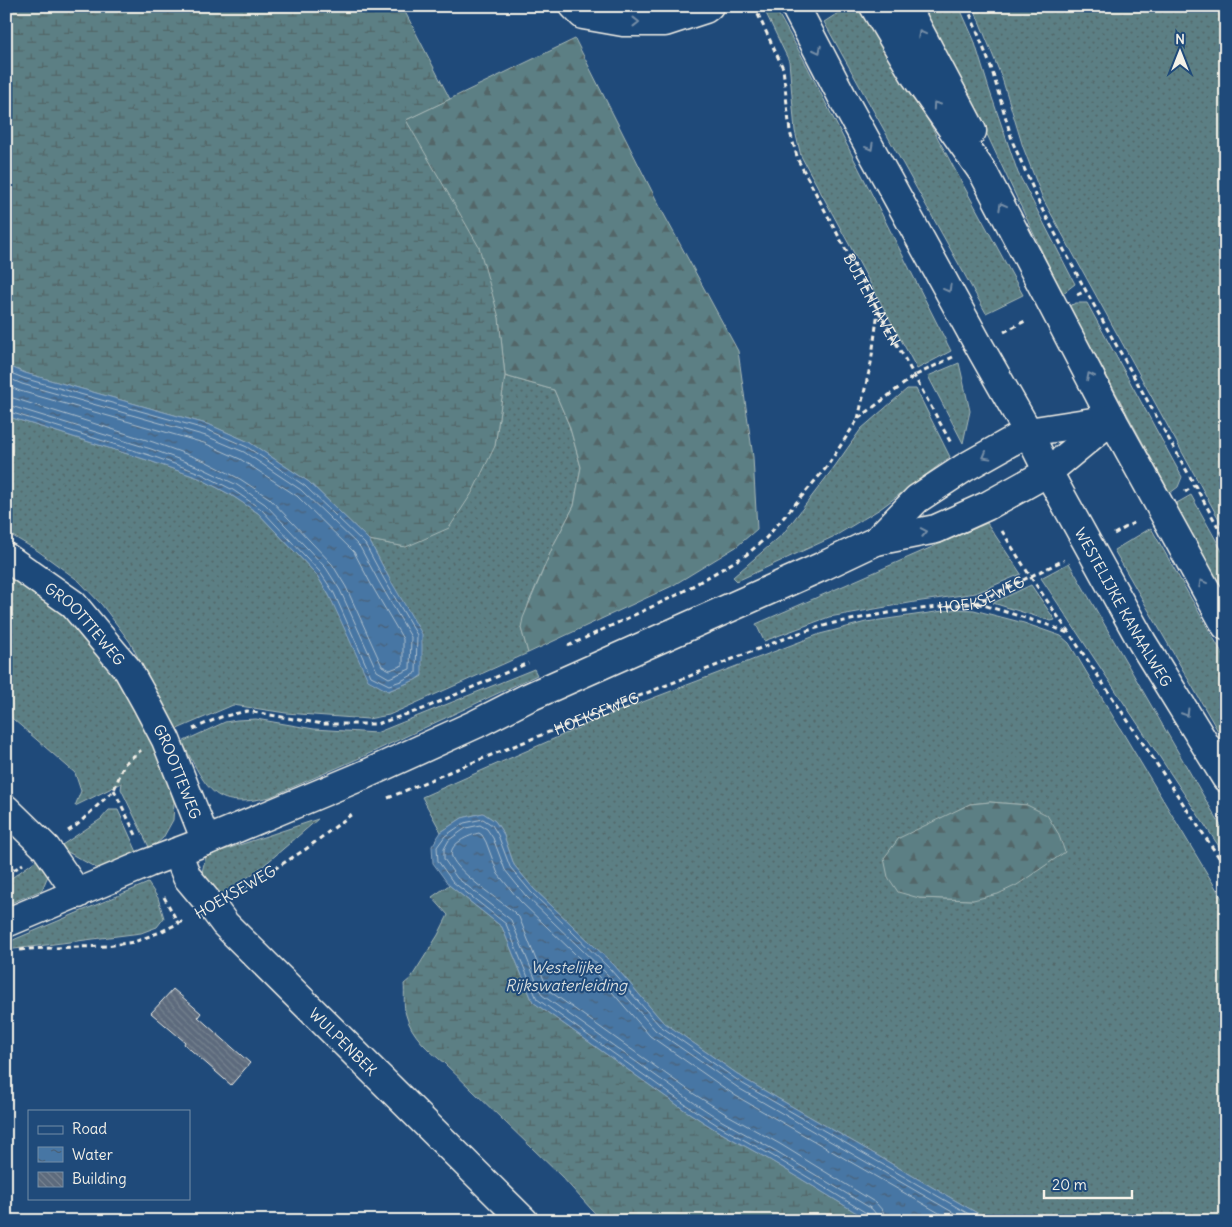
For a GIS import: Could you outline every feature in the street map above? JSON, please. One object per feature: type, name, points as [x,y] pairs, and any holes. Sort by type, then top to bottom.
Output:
[{"type":"main road","points":[[574,6],[583,15],[623,22],[665,22],[709,6]]},
{"type":"main road","points":[[795,6],[846,104],[1028,432]]},
{"type":"main road","points":[[874,6],[916,77],[984,174],[1112,419],[1226,626]]},
{"type":"main road","points":[[906,6],[972,132],[984,174]]},
{"type":"main road","points":[[876,541],[917,499],[964,468],[1028,432],[1112,419]]},
{"type":"main road","points":[[6,924],[148,863],[206,841],[364,775],[476,724],[526,698],[876,541],[936,529],[987,506],[1048,472],[1112,419]]},
{"type":"main road","name":"WESTELIJKE KANAALWEG","points":[[1028,432],[1048,472],[1142,642],[1226,778]]},
{"type":"main road","name":"GROOTTTEWEG","points":[[6,557],[74,604],[128,670],[148,704]]},
{"type":"main road","name":"GROOTTEWEG","points":[[148,704],[166,740],[206,841]]},
{"type":"main road","points":[[6,809],[46,848],[78,894]]},
{"type":"main road","name":"WULPENBEK","points":[[177,852],[187,877],[224,924],[524,1221]]},
{"type":"path","name":"BUITENHAVEN","points":[[754,6],[783,68],[790,132],[798,160],[964,468]]},
{"type":"path","points":[[967,6],[991,67],[1013,143],[1042,209],[1226,541]]},
{"type":"path","points":[[561,649],[677,595],[746,556],[766,538],[826,468],[858,419],[914,376],[1086,291]]},
{"type":"path","points":[[858,419],[871,363],[878,310]]},
{"type":"path","name":"HOEKSEWEG","points":[[386,799],[449,772],[796,634],[834,622],[894,612],[976,603],[1090,547],[1195,486]]},
{"type":"path","points":[[987,506],[1030,576],[1226,868]]},
{"type":"path","points":[[976,603],[1051,626],[1070,634]]},
{"type":"path","points":[[46,848],[76,825],[114,790],[124,764],[144,748],[222,717],[247,711],[324,724],[377,724],[423,708],[534,661]]},
{"type":"path","name":"HOEKSEWEG","points":[[13,952],[26,949],[106,946],[134,942],[160,932],[213,908],[306,849],[350,814],[359,811]]},
{"type":"green space","points":[[6,6],[402,6],[450,99],[406,120],[479,247],[499,318],[505,376],[495,446],[472,493],[449,528],[406,547],[369,540],[309,482],[249,442],[210,425],[25,373],[6,365]]},
{"type":"green space","points":[[595,6],[677,6],[618,15]]},
{"type":"green space","points":[[849,6],[866,6],[1023,295],[986,313],[824,22]]},
{"type":"green space","points":[[919,6],[959,6],[974,40],[1018,173],[1075,284],[1062,294],[960,77]]},
{"type":"green space","points":[[973,6],[1226,6],[1226,532],[1043,199],[1023,147],[1002,78]]},
{"type":"green space","points":[[763,7],[779,15],[804,60],[951,351],[917,369],[801,156],[795,131],[789,61]]},
{"type":"green space","points":[[575,39],[661,209],[738,351],[753,457],[757,529],[736,547],[672,586],[528,653],[521,628],[523,618],[554,544],[574,506],[581,467],[569,425],[554,390],[505,376],[499,318],[406,120]]},
{"type":"green space","points":[[1076,303],[1087,303],[1182,477],[1178,487],[1170,493],[1069,306]]},
{"type":"green space","points":[[959,363],[970,411],[963,443],[928,376]]},
{"type":"green space","points":[[505,376],[554,390],[569,425],[581,467],[574,506],[554,544],[529,602],[521,628],[528,653],[389,715],[368,719],[286,713],[233,705],[175,730],[130,642],[102,605],[79,581],[38,551],[6,532],[6,416],[199,478],[231,495],[258,513],[316,574],[388,691],[422,676],[388,576],[369,540],[406,547],[495,446]]},
{"type":"green space","points":[[907,389],[916,389],[950,457],[880,509],[835,536],[737,581],[733,577],[783,534],[861,429]]},
{"type":"green space","points":[[1191,495],[1226,558],[1226,595],[1175,504]]},
{"type":"green space","points":[[987,523],[1021,574],[976,593],[829,617],[764,641],[756,624]]},
{"type":"green space","points":[[1151,528],[1226,660],[1226,745],[1114,550]]},
{"type":"green space","points":[[1069,563],[1226,835],[1226,857],[1041,578]]},
{"type":"green space","points":[[6,574],[44,599],[90,640],[117,672],[148,729],[164,769],[174,802],[173,820],[163,838],[150,849],[121,789],[122,783],[75,806],[81,791],[75,773],[6,713]]},
{"type":"green space","points":[[1031,585],[1055,620],[1051,621],[993,603]]},
{"type":"green space","points":[[957,609],[974,610],[1024,623],[1061,636],[1069,643],[1226,905],[1226,1221],[991,1221],[746,1080],[662,1021],[614,965],[534,889],[514,865],[503,833],[495,821],[483,813],[462,818],[441,832],[422,797],[601,718],[820,634],[866,622]],"holes":[[[990,802],[1027,805],[973,900],[919,898],[935,822],[970,804]]]},
{"type":"green space","points":[[534,669],[537,675],[362,757],[270,797],[250,801],[235,801],[223,798],[213,792],[198,772],[182,742],[225,722],[256,719],[314,729],[376,733]]},
{"type":"green space","points":[[990,802],[1027,805],[1047,815],[1058,833],[1065,852],[1017,885],[998,894],[973,900],[919,898],[898,892],[888,877],[884,858],[899,838],[970,804]]},
{"type":"green space","points":[[109,810],[118,810],[137,852],[98,869],[59,847],[101,819]]},
{"type":"green space","points":[[318,819],[262,867],[213,902],[201,876],[206,856]]},
{"type":"green space","points":[[42,856],[49,873],[42,890],[6,905],[6,882]]},
{"type":"green space","points":[[148,883],[158,898],[164,918],[157,927],[141,933],[6,950],[6,943]]},
{"type":"green space","points":[[449,885],[502,927],[533,1002],[683,1109],[870,1221],[602,1221],[562,1177],[427,1048],[416,1036],[408,1022],[405,1008],[404,984],[411,978],[438,935],[448,915],[432,897]]},
{"type":"water","points":[[6,365],[25,373],[210,425],[249,442],[309,482],[369,540],[422,634],[422,675],[415,680],[388,691],[368,680],[329,595],[316,574],[258,513],[231,495],[199,478],[6,416]]},
{"type":"water","name":"Westelijke Rijkswaterleiding","points":[[483,813],[495,821],[503,833],[514,865],[534,889],[614,965],[662,1021],[746,1080],[991,1221],[870,1221],[683,1109],[533,1002],[502,927],[449,885],[433,863],[432,846],[441,832],[462,818]]},
{"type":"building","points":[[173,989],[201,1013],[198,1017],[250,1063],[231,1085],[151,1013]]}]
